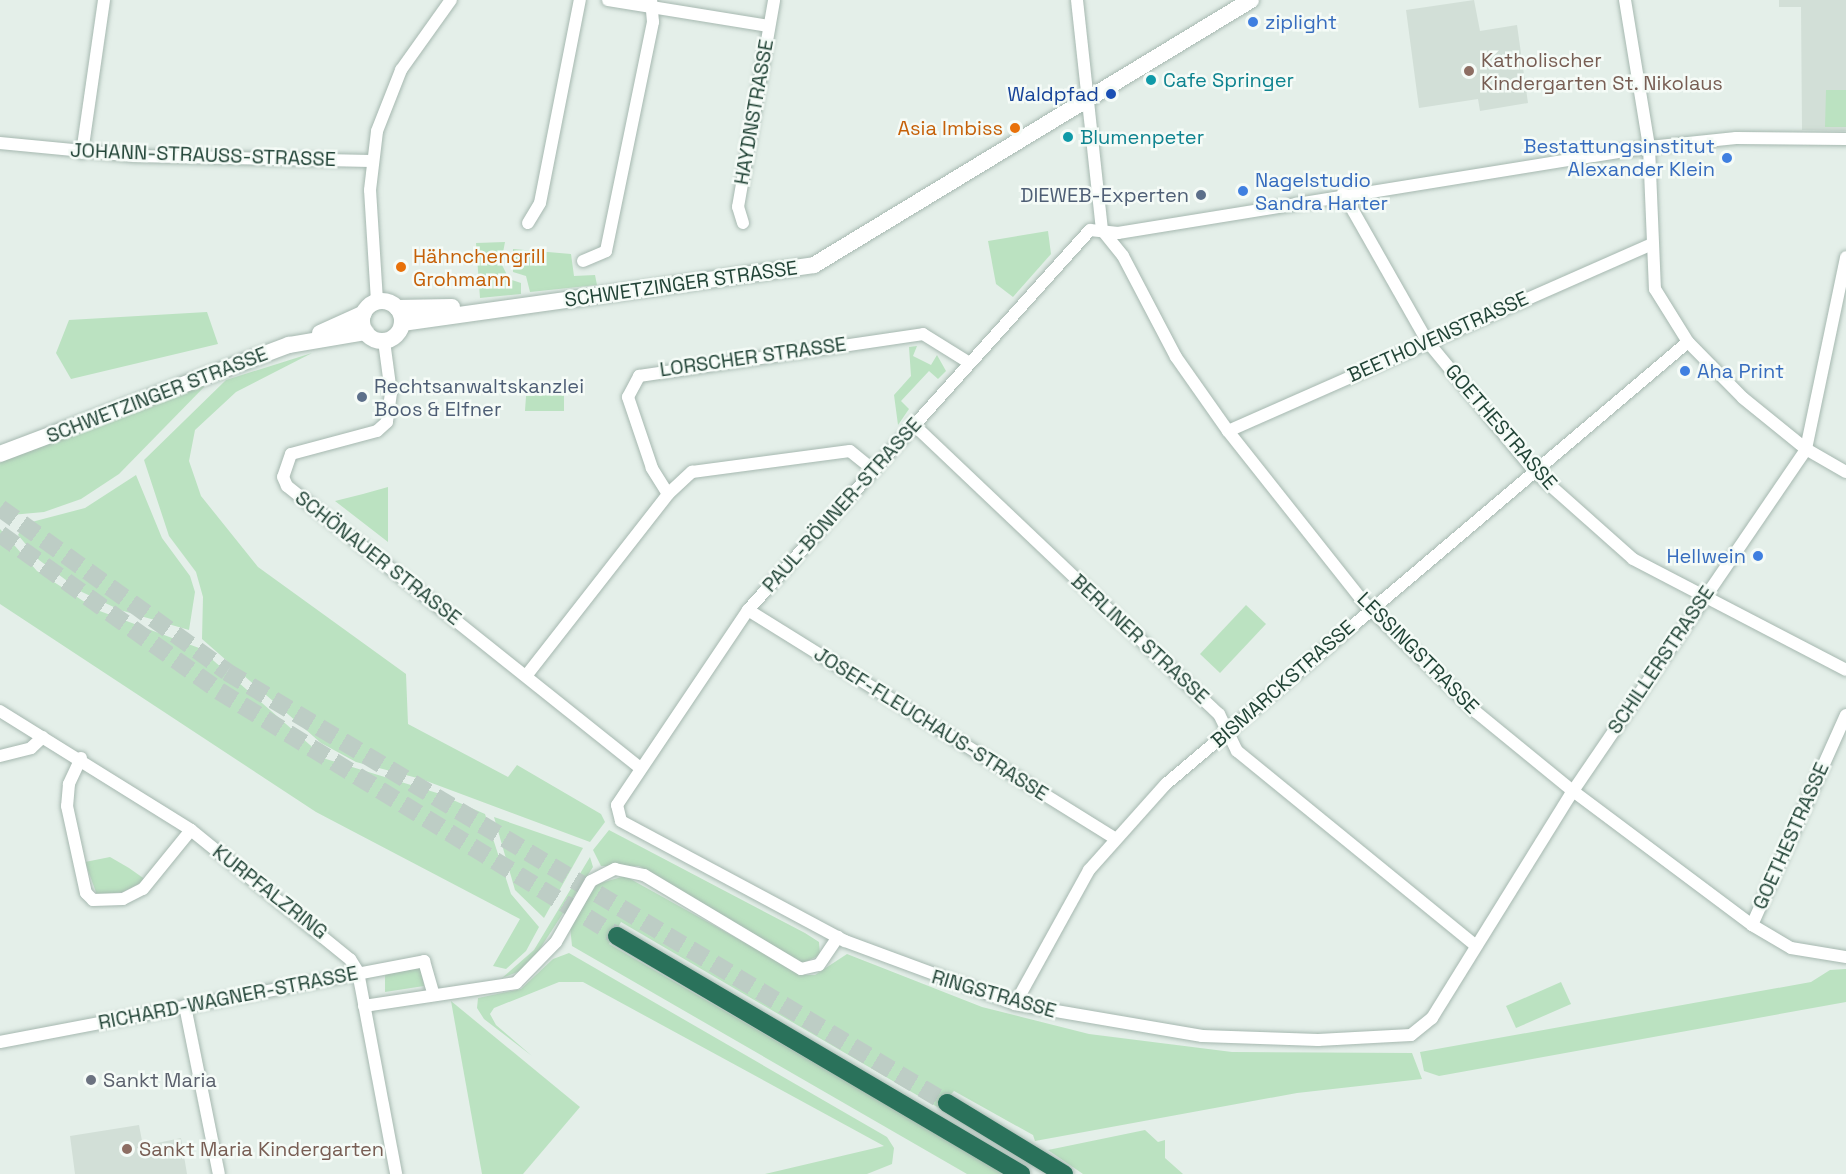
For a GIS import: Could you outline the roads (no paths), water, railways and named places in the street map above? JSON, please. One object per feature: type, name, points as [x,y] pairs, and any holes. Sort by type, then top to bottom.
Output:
[{"type":"highway","points":[[617,936],[1022,1174]]},
{"type":"highway","points":[[946,1103],[1064,1174]]},
{"type":"street","points":[[82,153],[104,0]]},
{"type":"street","points":[[364,313],[366,332],[384,341],[400,315],[377,301],[371,161],[401,70],[452,0]]},
{"type":"street","points":[[528,223],[540,203],[580,0]]},
{"type":"street","points":[[608,0],[651,4],[769,26]]},
{"type":"street","name":"HAYDNSTRASSE","points":[[743,223],[738,207],[774,0]]},
{"type":"street","points":[[1077,0],[1084,100],[1102,230],[1118,233],[1344,193],[1649,147],[1736,138],[1846,139]]},
{"type":"street","name":"SCHWETZINGER STRASSE","points":[[400,315],[468,310],[814,265],[1251,0]]},
{"type":"street","points":[[1625,0],[1649,147],[1649,245],[1655,289],[1688,342],[1743,398],[1806,448],[1846,472]]},
{"type":"street","points":[[583,261],[606,251],[651,4]]},
{"type":"street","name":"JOHANN-STRAUSS-STRASSE","points":[[0,143],[82,153],[371,161]]},
{"type":"street","name":"GOETHESTRASSE","points":[[1344,193],[1427,341],[1534,471],[1633,559],[1703,598],[1846,670]]},
{"type":"street","name":"PAUL-BÖNNER-STRASSE","points":[[617,812],[640,768],[748,610],[1083,235],[1102,230]]},
{"type":"street","name":"LESSINGSTRASSE","points":[[1102,230],[1123,256],[1176,357],[1228,430],[1371,608],[1476,712],[1573,791],[1752,924],[1791,948],[1846,957]]},
{"type":"street","name":"BEETHOVENSTRASSE","points":[[1228,430],[1649,245]]},
{"type":"street","name":"SCHILLERSTRASSE","points":[[1411,1035],[1431,1018],[1474,944],[1573,791],[1806,448],[1846,257]]},
{"type":"street","name":"SCHWETZINGER STRASSE","points":[[0,454],[314,337],[364,313],[377,301]]},
{"type":"street","name":"SCHWETZINGER STRASSE","points":[[314,337],[366,332]]},
{"type":"street","name":"LORSCHER STRASSE","points":[[668,494],[652,468],[628,398],[639,376],[674,366],[923,334],[968,362]]},
{"type":"street","name":"SCHÖNAUER STRASSE","points":[[384,341],[391,393],[387,422],[376,431],[291,454],[283,477],[287,486],[640,768]]},
{"type":"street","name":"BISMARCKSTRASSE","points":[[1015,1004],[1083,880],[1114,838],[1226,733],[1688,342]]},
{"type":"street","name":"BERLINER STRASSE","points":[[913,424],[1219,714],[1226,733],[1237,751],[1474,944]]},
{"type":"street","points":[[526,676],[668,494],[692,472],[850,451],[872,469]]},
{"type":"street","name":"JOSEF-FLEUCHAUS-STRASSE","points":[[748,610],[1114,838]]},
{"type":"street","name":"KURPFALZRING","points":[[0,711],[81,758],[191,830],[336,945],[357,972],[396,1174]]},
{"type":"street","name":"GOETHESTRASSE","points":[[1752,924],[1846,715]]},
{"type":"street","points":[[0,756],[31,748],[43,736]]},
{"type":"street","points":[[81,758],[69,784],[67,806],[86,894],[93,900],[123,899],[143,889],[191,830]]},
{"type":"street","name":"RINGSTRASSE","points":[[617,812],[621,821],[838,937],[1015,1004],[1107,1024],[1214,1037],[1318,1040],[1411,1035]]},
{"type":"street","points":[[364,1005],[433,992],[516,983],[556,942],[591,881],[615,869],[644,875],[801,969],[819,965],[838,937]]},
{"type":"street","name":"RICHARD-WAGNER-STRASSE","points":[[0,1042],[357,972],[424,962],[433,992]]},
{"type":"street","points":[[185,1006],[219,1174]]},
{"type":"tunnel","points":[[0,508],[227,672],[947,1103]]},
{"type":"tunnel","points":[[0,534],[219,691],[617,936]]},
{"type":"place","name":"ziplight","points":[[1253,22]]},
{"type":"place","name":"Katholischer Kindergarten St. Nikolaus","points":[[1469,71]]},
{"type":"place","name":"Cafe Springer","points":[[1151,80]]},
{"type":"place","name":"Waldpfad","points":[[1111,94]]},
{"type":"place","name":"Asia Imbiss","points":[[1015,128]]},
{"type":"place","name":"Blumenpeter","points":[[1068,137]]},
{"type":"place","name":"Bestattungsinstitut Alexander Klein","points":[[1727,158]]},
{"type":"place","name":"Nagelstudio Sandra Harter","points":[[1243,191]]},
{"type":"place","name":"DIEWEB-Experten","points":[[1201,195]]},
{"type":"place","name":"Hähnchengrill Grohmann","points":[[401,267]]},
{"type":"place","name":"Aha Print","points":[[1685,371]]},
{"type":"place","name":"Rechtsanwaltskanzlei Boos & Elfner","points":[[362,397]]},
{"type":"place","name":"Hellwein","points":[[1758,556]]},
{"type":"place","name":"Sankt Maria","points":[[91,1080]]},
{"type":"place","name":"Sankt Maria Kindergarten","points":[[127,1149]]}]
